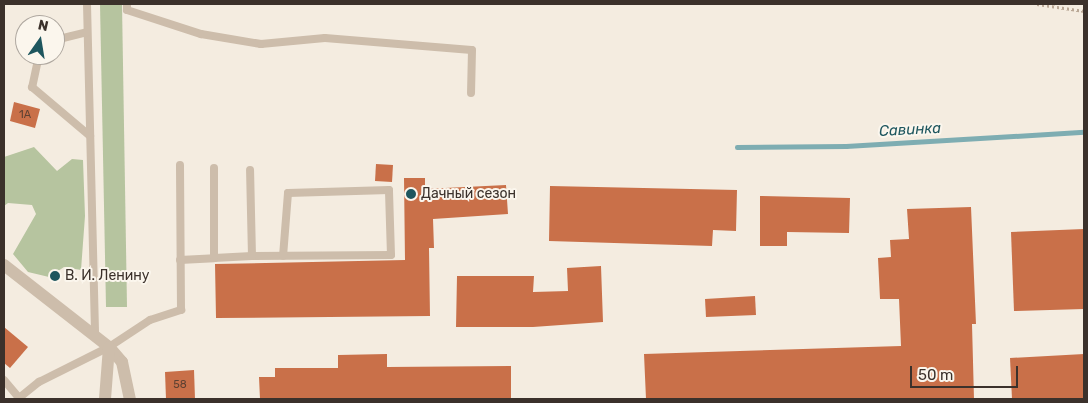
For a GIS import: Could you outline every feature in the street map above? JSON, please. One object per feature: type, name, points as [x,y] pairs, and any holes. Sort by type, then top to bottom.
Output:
[{"type":"street","points":[[4,265],[109,347],[122,362],[130,399]]},
{"type":"street","points":[[105,399],[109,347]]},
{"type":"lane","points":[[87,4],[95,335]]},
{"type":"lane","points":[[127,4],[127,10],[201,34],[262,44],[325,38],[472,50],[471,94]]},
{"type":"lane","points":[[65,38],[87,32]]},
{"type":"lane","points":[[38,65],[32,87],[90,136]]},
{"type":"lane","points":[[4,380],[20,398],[39,382],[109,347],[150,320],[181,310],[180,166]]},
{"type":"lane","points":[[214,168],[214,258]]},
{"type":"lane","points":[[250,170],[252,256]]},
{"type":"lane","points":[[180,260],[252,256],[283,256],[391,255],[389,190],[288,193],[283,256]]},
{"type":"path","points":[[1037,4],[1084,11]]},
{"type":"green space","points":[[100,4],[122,4],[127,307],[106,307]]},
{"type":"green space","points":[[34,147],[57,171],[72,159],[83,160],[85,216],[81,270],[64,267],[49,277],[28,272],[13,254],[36,214],[32,205],[8,203],[4,206],[4,157]]},
{"type":"building","points":[[14,102],[40,109],[35,128],[10,121]]},
{"type":"building","points":[[376,164],[393,165],[392,182],[375,181]]},
{"type":"building","points":[[404,178],[425,178],[425,189],[506,185],[508,214],[433,219],[434,248],[429,248],[430,316],[216,318],[215,264],[405,260]]},
{"type":"building","points":[[550,186],[737,190],[736,231],[713,230],[712,246],[549,241]]},
{"type":"building","points":[[760,196],[850,198],[849,233],[787,232],[787,246],[760,246]]},
{"type":"building","points":[[971,207],[976,324],[972,324],[974,399],[646,399],[644,354],[901,346],[899,299],[880,299],[878,258],[891,257],[890,240],[909,239],[907,209]]},
{"type":"building","points":[[1084,229],[1084,309],[1014,311],[1011,232]]},
{"type":"building","points":[[601,266],[603,322],[533,327],[456,327],[457,276],[534,276],[533,292],[568,291],[567,268]]},
{"type":"building","points":[[755,296],[756,315],[706,317],[705,299]]},
{"type":"building","points":[[4,327],[28,347],[10,368],[4,363]]},
{"type":"building","points":[[387,354],[387,367],[511,366],[511,399],[260,399],[259,377],[275,377],[275,368],[338,368],[338,355]]},
{"type":"building","points":[[1084,354],[1084,399],[1012,399],[1010,358]]},
{"type":"building","points":[[194,370],[195,399],[166,399],[165,372]]},
{"type":"waterway","name":"Савинка","points":[[737,147],[846,146],[1084,132]]},
{"type":"place","name":"Дачный сезон","points":[[411,194]]},
{"type":"place","name":"В. И. Ленину","points":[[55,276]]}]
